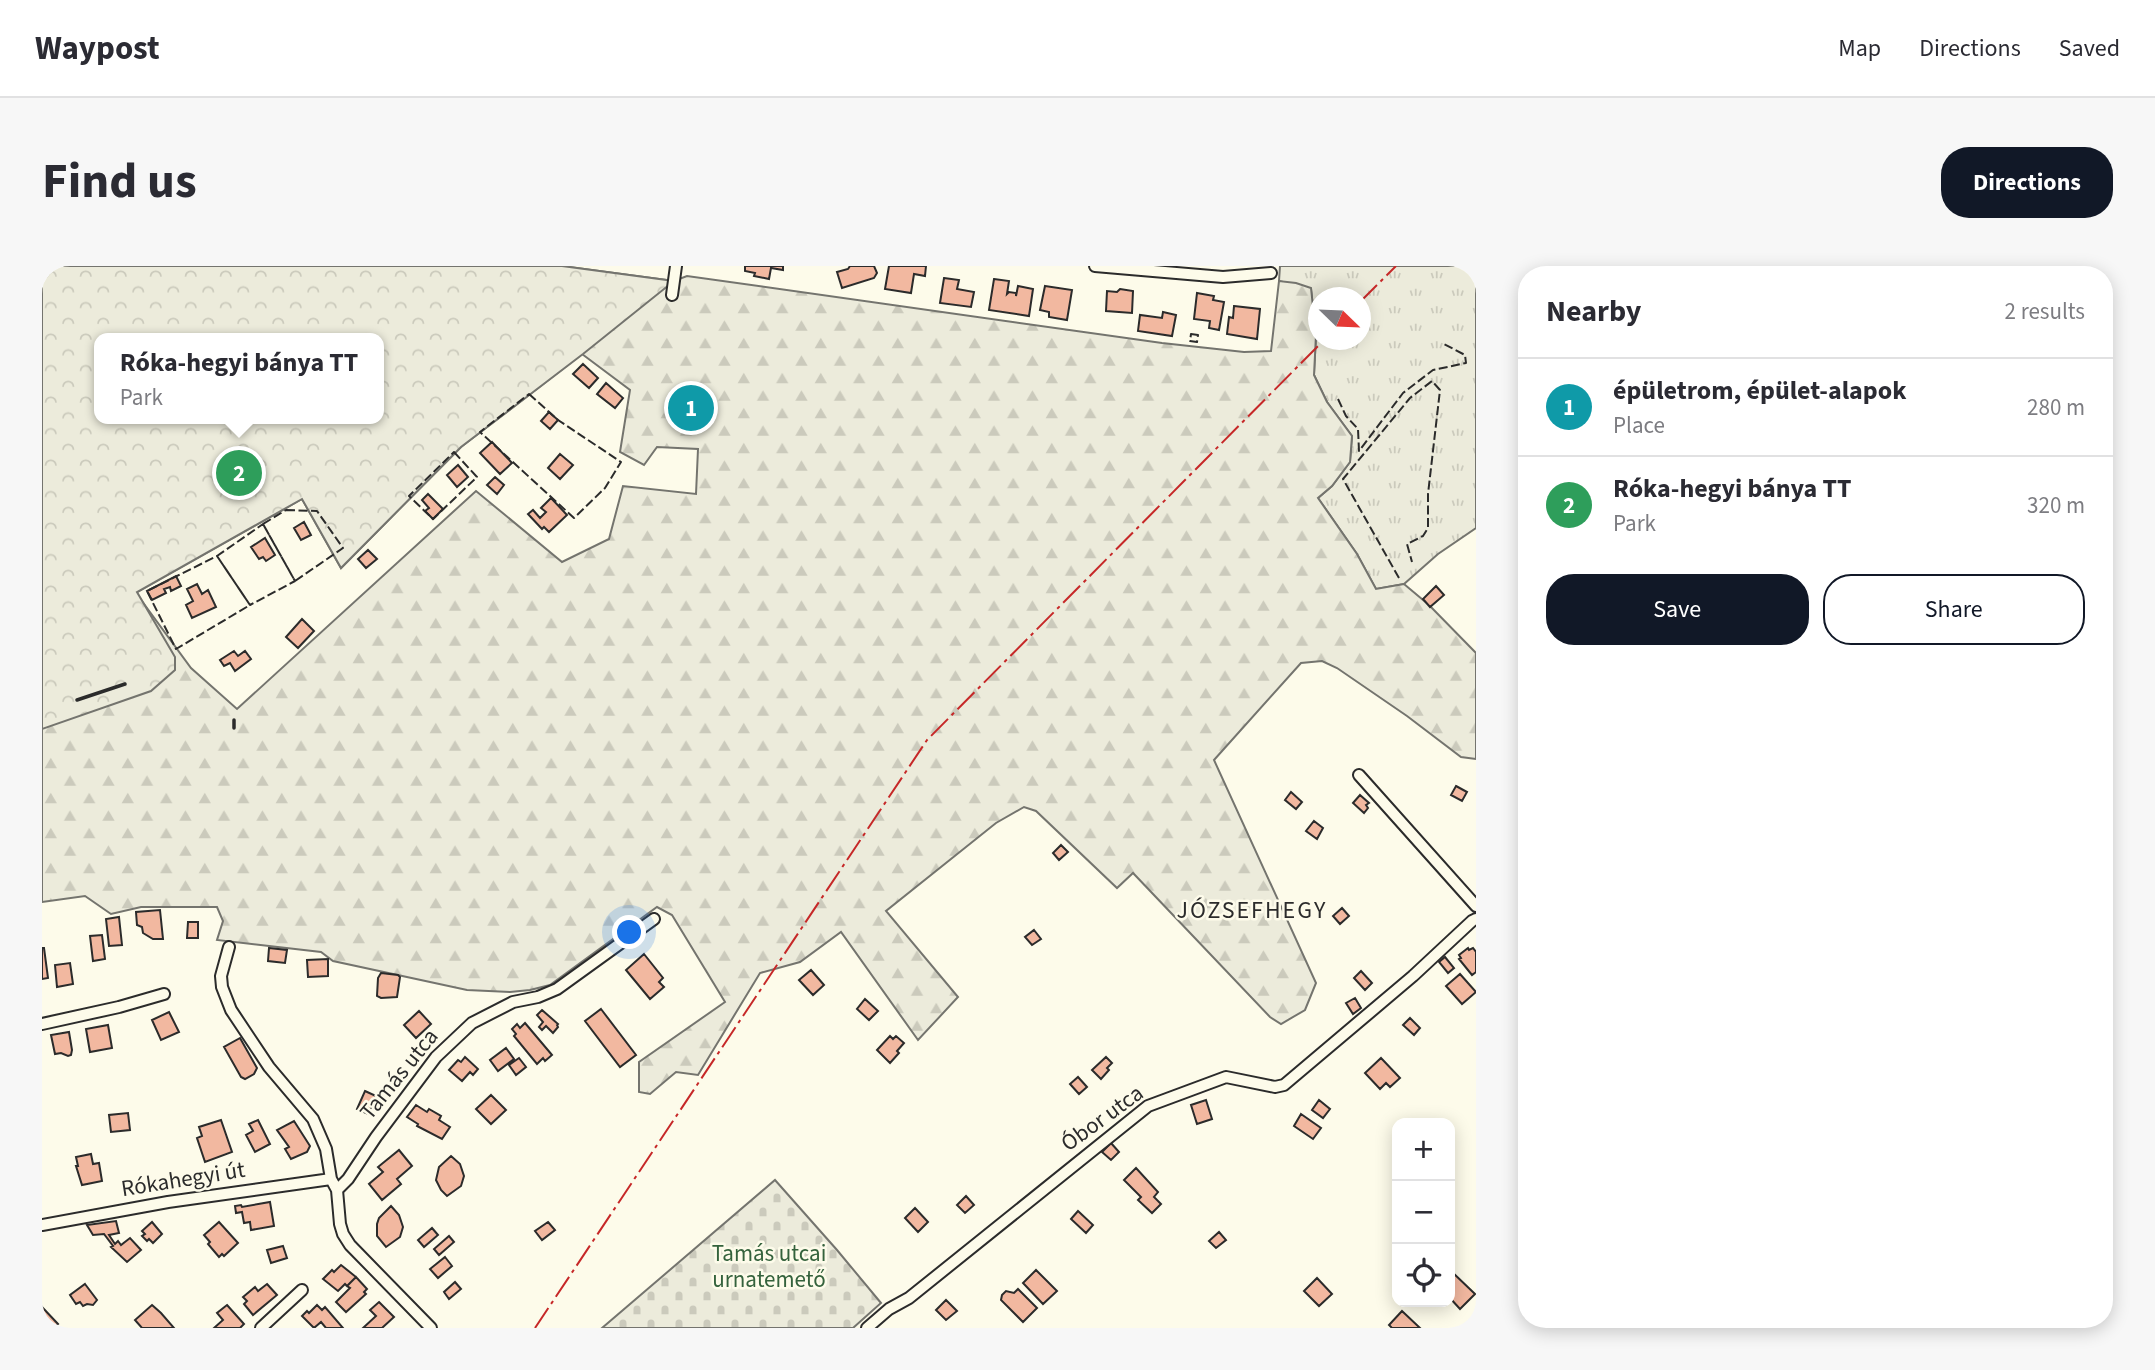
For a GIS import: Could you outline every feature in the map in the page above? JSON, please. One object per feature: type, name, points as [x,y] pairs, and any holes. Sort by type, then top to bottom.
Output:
[{"type":"street","points":[[672,295],[676,266]]},
{"type":"street","points":[[1094,266],[1223,277],[1271,273]]},
{"type":"street","points":[[1359,775],[1476,906]]},
{"type":"street","name":"Tamás utca","points":[[337,1190],[348,1179],[436,1057],[472,1023],[513,1002],[538,997],[557,989],[653,919]]},
{"type":"street","name":"Óbor utca","points":[[867,1328],[889,1309],[909,1298],[1148,1106],[1226,1077],[1275,1087],[1284,1085],[1476,919]]},
{"type":"street","points":[[229,947],[221,976],[222,987],[231,1010],[269,1067],[313,1119],[326,1149],[331,1179],[337,1190],[342,1234],[431,1328]]},
{"type":"street","points":[[42,1024],[164,994]]},
{"type":"street","name":"Rókahegyi út","points":[[42,1224],[168,1202],[331,1179]]},
{"type":"street","points":[[261,1328],[302,1290]]},
{"type":"green space","points":[[42,266],[562,266],[674,281],[687,276],[1162,343],[1244,352],[1271,351],[1279,281],[1296,283],[1308,287],[1308,350],[1315,350],[1314,375],[1327,402],[1352,436],[1350,462],[1332,486],[1318,498],[1357,554],[1376,589],[1404,584],[1429,605],[1476,653],[1476,759],[1461,757],[1407,716],[1337,668],[1322,661],[1301,663],[1214,760],[1316,983],[1305,1010],[1281,1024],[1270,1017],[1133,873],[1117,888],[1036,811],[1024,807],[996,823],[886,911],[958,997],[918,1040],[841,932],[800,962],[760,973],[698,1075],[676,1072],[650,1094],[639,1092],[639,1062],[725,1002],[672,915],[657,907],[550,985],[510,992],[467,990],[333,961],[321,952],[217,940],[223,921],[217,907],[141,907],[111,914],[85,896],[42,902]],"holes":[[[582,354],[630,390],[620,452],[644,465],[657,447],[698,449],[696,494],[623,486],[609,539],[562,562],[476,491],[237,709],[191,668],[136,593],[302,499],[341,568],[461,447]]]},
{"type":"green space","points":[[42,266],[562,266],[674,281],[461,447],[341,568],[302,499],[137,592],[175,657],[175,670],[151,691],[42,729]]},
{"type":"green space","points":[[1280,266],[1476,266],[1476,528],[1438,554],[1404,584],[1376,589],[1357,554],[1318,498],[1332,486],[1350,462],[1352,436],[1327,402],[1314,375],[1315,350],[1371,350],[1371,287],[1308,288],[1279,281]]},
{"type":"green space","name":"Tamás utcai urnatemető","points":[[775,1180],[881,1303],[853,1328],[602,1328]]},
{"type":"building","points":[[745,266],[783,266],[783,270],[771,268],[769,279],[754,276],[755,273],[745,271]]},
{"type":"building","points":[[850,266],[874,266],[877,273],[874,278],[842,288],[837,272]]},
{"type":"building","points":[[889,266],[926,266],[925,276],[914,274],[911,293],[885,289]]},
{"type":"building","points":[[944,278],[959,280],[957,289],[974,292],[971,307],[940,303]]},
{"type":"building","points":[[994,279],[1009,281],[1007,294],[1016,293],[1016,296],[1018,286],[1033,289],[1029,316],[989,310]]},
{"type":"building","points":[[1045,286],[1072,290],[1067,320],[1049,317],[1049,312],[1040,310]]},
{"type":"building","points":[[1120,289],[1133,291],[1132,313],[1106,311],[1107,291],[1117,292]]},
{"type":"building","points":[[1197,293],[1214,296],[1213,300],[1224,302],[1219,330],[1209,328],[1210,321],[1194,319]]},
{"type":"building","points":[[1234,306],[1260,309],[1257,339],[1227,334],[1229,317],[1233,318]]},
{"type":"building","points":[[1163,312],[1176,315],[1172,336],[1138,331],[1140,315],[1162,318]]},
{"type":"building","points":[[583,364],[598,378],[589,388],[573,374]]},
{"type":"building","points":[[606,383],[623,398],[615,408],[597,394]]},
{"type":"building","points":[[549,412],[558,420],[550,429],[541,421]]},
{"type":"building","points":[[492,442],[512,463],[500,474],[480,453]]},
{"type":"building","points":[[560,454],[573,465],[560,479],[548,468]]},
{"type":"building","points":[[458,465],[468,477],[457,487],[447,475]]},
{"type":"building","points":[[495,477],[504,485],[497,494],[487,485]]},
{"type":"building","points":[[428,494],[443,509],[433,519],[425,511],[429,508],[422,500]]},
{"type":"building","points":[[551,498],[567,515],[549,532],[544,527],[542,529],[528,514],[533,510],[540,518],[546,512],[541,508]]},
{"type":"building","points":[[304,522],[311,535],[301,540],[294,528]]},
{"type":"building","points":[[265,538],[275,555],[266,561],[263,557],[259,559],[251,547]]},
{"type":"building","points":[[368,550],[377,559],[366,568],[358,559]]},
{"type":"building","points":[[176,576],[181,586],[171,591],[170,587],[164,589],[166,593],[152,600],[147,591]]},
{"type":"building","points":[[197,584],[202,594],[208,590],[216,607],[192,618],[186,605],[193,601],[187,589]]},
{"type":"building","points":[[1436,586],[1444,595],[1430,607],[1423,599]]},
{"type":"building","points":[[302,619],[314,631],[298,648],[286,637]]},
{"type":"building","points":[[234,651],[238,656],[245,651],[251,659],[235,671],[230,663],[224,666],[220,660]]},
{"type":"building","points":[[1456,786],[1467,792],[1462,801],[1451,795]]},
{"type":"building","points":[[1291,792],[1302,802],[1296,809],[1285,800]]},
{"type":"building","points":[[1360,795],[1369,803],[1364,813],[1353,803]]},
{"type":"building","points":[[1314,821],[1323,828],[1317,839],[1306,831]]},
{"type":"building","points":[[1061,845],[1068,852],[1059,860],[1053,853]]},
{"type":"building","points":[[1342,908],[1349,916],[1340,924],[1333,916]]},
{"type":"building","points":[[160,910],[163,939],[153,939],[137,925],[136,912]]},
{"type":"building","points":[[119,917],[122,945],[109,946],[106,919]]},
{"type":"building","points":[[188,922],[198,922],[198,938],[187,938]]},
{"type":"building","points":[[1034,930],[1041,939],[1032,945],[1025,937]]},
{"type":"building","points":[[102,935],[105,959],[93,961],[90,936]]},
{"type":"building","points":[[42,948],[48,978],[42,979]]},
{"type":"building","points":[[269,948],[287,950],[285,963],[268,961]]},
{"type":"building","points":[[1468,948],[1473,948],[1476,952],[1476,972],[1472,975],[1459,959],[1459,955]]},
{"type":"building","points":[[644,954],[663,978],[659,982],[664,987],[650,999],[626,970]]},
{"type":"building","points":[[1445,957],[1454,968],[1448,973],[1439,962]]},
{"type":"building","points":[[328,959],[328,976],[308,977],[307,960]]},
{"type":"building","points":[[70,963],[73,984],[57,987],[55,965]]},
{"type":"building","points":[[811,970],[824,985],[813,995],[799,980]]},
{"type":"building","points":[[1361,971],[1372,983],[1365,990],[1354,978]]},
{"type":"building","points":[[381,973],[400,977],[397,997],[377,996]]},
{"type":"building","points":[[1460,974],[1476,992],[1462,1004],[1446,986]]},
{"type":"building","points":[[1355,998],[1361,1008],[1353,1014],[1346,1003]]},
{"type":"building","points":[[865,999],[878,1011],[869,1020],[857,1009]]},
{"type":"building","points":[[601,1009],[636,1055],[620,1067],[585,1021]]},
{"type":"building","points":[[542,1010],[558,1024],[553,1033],[546,1026],[542,1030],[539,1027],[543,1022],[537,1015]]},
{"type":"building","points":[[419,1011],[431,1024],[416,1038],[404,1025]]},
{"type":"building","points":[[169,1012],[179,1032],[161,1040],[152,1020]]},
{"type":"building","points":[[1410,1018],[1420,1028],[1414,1035],[1403,1025]]},
{"type":"building","points":[[525,1023],[552,1055],[545,1061],[543,1058],[537,1064],[514,1036],[516,1034],[512,1029],[517,1024],[520,1028]]},
{"type":"building","points":[[108,1025],[112,1048],[90,1052],[86,1029]]},
{"type":"building","points":[[69,1032],[71,1055],[55,1054],[51,1035]]},
{"type":"building","points":[[890,1036],[893,1039],[896,1036],[904,1043],[890,1063],[877,1050]]},
{"type":"building","points":[[240,1038],[257,1068],[254,1074],[245,1079],[241,1077],[224,1047]]},
{"type":"building","points":[[506,1048],[514,1059],[498,1071],[490,1060]]},
{"type":"building","points":[[465,1057],[478,1069],[473,1075],[470,1072],[462,1081],[449,1070]]},
{"type":"building","points":[[1106,1057],[1112,1063],[1101,1079],[1092,1070]]},
{"type":"building","points":[[519,1058],[526,1067],[516,1075],[509,1065]]},
{"type":"building","points":[[1381,1058],[1400,1078],[1390,1087],[1386,1083],[1380,1089],[1365,1073]]},
{"type":"building","points":[[1078,1077],[1087,1087],[1079,1094],[1070,1084]]},
{"type":"building","points":[[365,1091],[376,1096],[368,1114],[357,1109]]},
{"type":"building","points":[[491,1095],[506,1110],[491,1124],[476,1109]]},
{"type":"building","points":[[1206,1100],[1212,1119],[1197,1124],[1191,1105]]},
{"type":"building","points":[[1319,1100],[1330,1109],[1323,1118],[1312,1110]]},
{"type":"building","points":[[416,1105],[441,1116],[439,1120],[450,1127],[442,1139],[417,1126],[418,1124],[407,1117]]},
{"type":"building","points":[[128,1113],[130,1130],[111,1132],[109,1115]]},
{"type":"building","points":[[1301,1114],[1321,1128],[1313,1139],[1294,1126]]},
{"type":"building","points":[[221,1120],[232,1152],[205,1162],[197,1138],[202,1136],[199,1127]]},
{"type":"building","points":[[258,1120],[270,1144],[255,1152],[246,1135],[253,1131],[249,1124]]},
{"type":"building","points":[[294,1121],[310,1146],[307,1152],[291,1159],[285,1149],[289,1147],[277,1130]]},
{"type":"building","points":[[1111,1143],[1119,1152],[1111,1160],[1102,1152]]},
{"type":"building","points":[[399,1150],[412,1166],[397,1179],[401,1184],[382,1200],[369,1184],[383,1172],[378,1167]]},
{"type":"building","points":[[91,1154],[93,1164],[99,1163],[102,1181],[82,1185],[76,1157]]},
{"type":"building","points":[[451,1156],[460,1164],[464,1176],[461,1186],[447,1196],[436,1180],[439,1167]]},
{"type":"building","points":[[1136,1168],[1158,1192],[1154,1197],[1161,1204],[1152,1213],[1138,1200],[1141,1197],[1124,1180]]},
{"type":"building","points":[[966,1196],[974,1205],[965,1213],[957,1205]]},
{"type":"building","points":[[270,1202],[274,1226],[251,1230],[250,1222],[244,1223],[242,1212],[236,1213],[235,1206]]},
{"type":"building","points":[[391,1206],[399,1215],[403,1227],[400,1237],[386,1247],[377,1236],[377,1224],[379,1218]]},
{"type":"building","points":[[915,1208],[928,1222],[918,1232],[905,1218]]},
{"type":"building","points":[[1078,1211],[1093,1225],[1086,1233],[1071,1219]]},
{"type":"building","points":[[116,1221],[119,1233],[109,1235],[115,1244],[118,1241],[121,1245],[130,1238],[141,1250],[127,1262],[111,1247],[113,1246],[104,1234],[93,1235],[87,1225]]},
{"type":"building","points":[[152,1222],[162,1234],[153,1243],[142,1236],[145,1234],[142,1231]]},
{"type":"building","points":[[219,1222],[238,1243],[224,1256],[222,1254],[219,1257],[204,1235]]},
{"type":"building","points":[[548,1222],[555,1230],[542,1240],[535,1231]]},
{"type":"building","points":[[432,1228],[438,1235],[424,1247],[418,1240]]},
{"type":"building","points":[[1219,1232],[1226,1240],[1216,1248],[1209,1241]]},
{"type":"building","points":[[449,1236],[454,1242],[439,1255],[434,1249]]},
{"type":"building","points":[[283,1246],[287,1258],[271,1263],[267,1250]]},
{"type":"building","points":[[445,1257],[452,1266],[438,1278],[430,1269]]},
{"type":"building","points":[[341,1265],[356,1277],[338,1291],[323,1279]]},
{"type":"building","points":[[1036,1270],[1057,1291],[1043,1304],[1023,1283]]},
{"type":"building","points":[[1455,1275],[1475,1294],[1460,1309],[1455,1304]]},
{"type":"building","points":[[356,1277],[367,1289],[364,1292],[366,1294],[346,1312],[336,1302],[350,1288],[347,1286]]},
{"type":"building","points":[[1317,1278],[1332,1294],[1319,1306],[1304,1291]]},
{"type":"building","points":[[455,1282],[461,1289],[449,1299],[444,1292]]},
{"type":"building","points":[[85,1284],[97,1300],[93,1305],[83,1306],[80,1302],[76,1304],[70,1295]]},
{"type":"building","points":[[267,1284],[277,1295],[253,1315],[244,1304],[247,1301],[243,1297],[255,1287],[258,1291]]},
{"type":"building","points":[[1018,1289],[1037,1308],[1023,1322],[1001,1300],[1006,1291],[1014,1293]]},
{"type":"building","points":[[946,1300],[957,1311],[946,1320],[936,1310]]},
{"type":"building","points":[[379,1302],[394,1317],[382,1328],[363,1328],[376,1316],[370,1310]]},
{"type":"building","points":[[152,1305],[174,1328],[142,1328],[135,1320]]},
{"type":"building","points":[[227,1305],[244,1324],[240,1328],[214,1328],[223,1320],[217,1313]]},
{"type":"building","points":[[317,1305],[322,1310],[325,1307],[343,1328],[326,1328],[321,1322],[314,1328],[302,1316]]},
{"type":"building","points":[[42,1307],[58,1324],[53,1328],[42,1328]]},
{"type":"building","points":[[1402,1311],[1420,1328],[1392,1328],[1389,1325]]},
{"type":"fence","points":[[1191,334],[1198,335],[1197,342],[1190,341],[1191,334]]},
{"type":"fence","points":[[1338,399],[1346,416],[1358,429],[1359,451],[1403,393],[1433,370],[1466,363],[1465,355],[1444,344]]},
{"type":"fence","points":[[1399,578],[1343,479],[1410,398],[1432,381],[1440,390],[1428,494],[1428,528],[1423,536],[1407,544],[1412,562]]},
{"type":"fence","points":[[529,394],[558,420],[621,462],[605,488],[574,518],[480,432],[529,394]]},
{"type":"fence","points":[[454,452],[477,477],[433,519],[409,496],[454,452]]},
{"type":"fence","points":[[286,510],[317,511],[343,548],[295,581],[263,524],[286,510]]},
{"type":"fence","points":[[263,524],[295,581],[250,605],[217,556],[263,524]]},
{"type":"fence","points":[[217,556],[250,605],[176,649],[147,591],[217,556]]},
{"type":"wall","points":[[77,700],[125,684]]},
{"type":"wall","points":[[234,720],[234,728]]},
{"type":"power","points":[[1371,291],[1396,266]]},
{"type":"power","points":[[535,1328],[927,740],[1314,350]]},
{"type":"place","name":"épületrom, épület-alapok","points":[[691,408]]},
{"type":"place","name":"Róka-hegyi bánya TT","points":[[239,473]]},
{"type":"district","name":"JÓZSEFHEGY","points":[[1252,910]]}]
